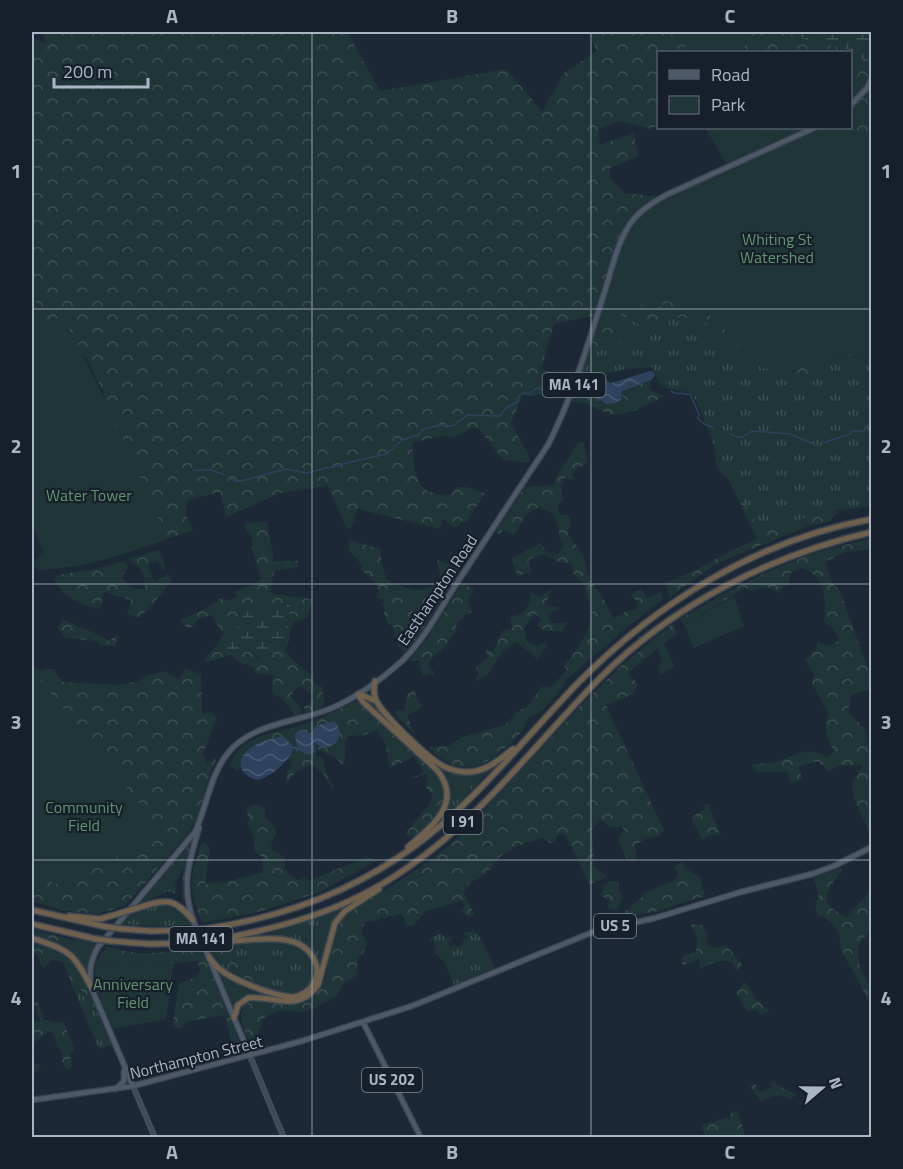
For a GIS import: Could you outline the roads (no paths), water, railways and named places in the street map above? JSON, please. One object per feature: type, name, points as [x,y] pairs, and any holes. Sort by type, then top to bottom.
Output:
[{"type":"highway","name":"I 91","points":[[32,910],[107,927],[150,931],[191,930],[261,919],[348,887],[379,870],[440,826],[496,771],[603,658],[661,610],[730,568],[781,545],[872,519]]},
{"type":"highway","name":"I 91","points":[[32,924],[111,941],[149,944],[196,943],[266,931],[313,917],[356,898],[405,870],[428,853],[474,812],[601,677],[630,650],[666,622],[737,580],[781,559],[834,541],[872,532]]},
{"type":"highway","points":[[375,681],[376,701],[391,719],[432,759],[442,766],[457,771],[473,772],[490,766],[534,730]]},
{"type":"highway","points":[[358,694],[376,701]]},
{"type":"highway","points":[[358,694],[363,702],[437,770],[444,780],[447,791],[445,806],[440,817],[379,870]]},
{"type":"highway","points":[[234,1018],[238,1005],[248,998],[290,1002],[312,993],[318,985],[335,923],[340,915],[405,870]]},
{"type":"highway","points":[[41,913],[91,919],[114,915],[160,901],[172,902],[181,907],[193,920]]},
{"type":"highway","points":[[32,938],[56,946],[70,954],[79,964],[91,987]]},
{"type":"highway","points":[[209,957],[221,971],[234,979],[288,997],[299,996],[307,991],[317,976],[312,953],[303,945],[289,940],[210,941]]},
{"type":"main road","points":[[852,104],[867,88],[872,78]]},
{"type":"main road","name":"Easthampton Road","points":[[133,1086],[91,987],[90,967],[98,948],[195,832],[220,764],[238,742],[257,732],[331,708],[358,694],[401,661],[417,645],[548,445],[571,392],[621,241],[634,218],[647,206],[666,195],[812,129]]},
{"type":"main road","name":"MA 141","points":[[202,817],[186,880],[187,901],[284,1137]]},
{"type":"main road","name":"US 5","points":[[363,1023],[412,1006],[593,932],[655,918],[812,874],[872,847]]},
{"type":"main road","name":"Northampton Street","points":[[32,1100],[133,1086],[250,1056],[363,1023]]},
{"type":"main road","name":"US 202","points":[[363,1023],[421,1137]]},
{"type":"main road","points":[[114,1090],[122,1084],[125,1077],[123,1062]]},
{"type":"main road","name":"MA 141","points":[[133,1086],[155,1137]]},
{"type":"water","points":[[650,371],[654,372],[655,376],[651,380],[622,391],[621,399],[617,403],[606,404],[590,392],[593,379],[596,377],[611,383]]},
{"type":"water","points":[[334,721],[340,735],[336,742],[322,748],[314,742],[315,752],[308,755],[297,749],[295,735],[299,730],[307,730],[310,734],[316,726]]},
{"type":"water","points":[[284,737],[291,744],[293,750],[283,764],[268,776],[258,780],[244,773],[241,769],[242,758],[250,748]]},
{"type":"waterway","points":[[231,479],[245,480],[286,469],[306,473],[386,454],[403,440],[418,435],[422,430],[439,425],[453,426],[468,415],[500,416],[505,409],[518,401],[519,396],[523,393],[529,394],[537,388],[565,397]]},
{"type":"waterway","points":[[671,391],[690,394],[699,414],[698,419],[713,427]]},
{"type":"waterway","points":[[573,398],[591,394]]},
{"type":"waterway","points":[[825,442],[853,431],[864,431],[866,426],[872,424]]},
{"type":"waterway","points":[[730,434],[739,437],[752,431],[790,434],[814,444]]},
{"type":"waterway","points":[[193,470],[212,470],[224,475]]},
{"type":"park label","name":"Whiting St Watershed","points":[[777,248]]},
{"type":"park label","name":"Water Tower","points":[[89,495]]},
{"type":"park label","name":"Community Field","points":[[84,816]]},
{"type":"park label","name":"Anniversary Field","points":[[133,993]]}]
